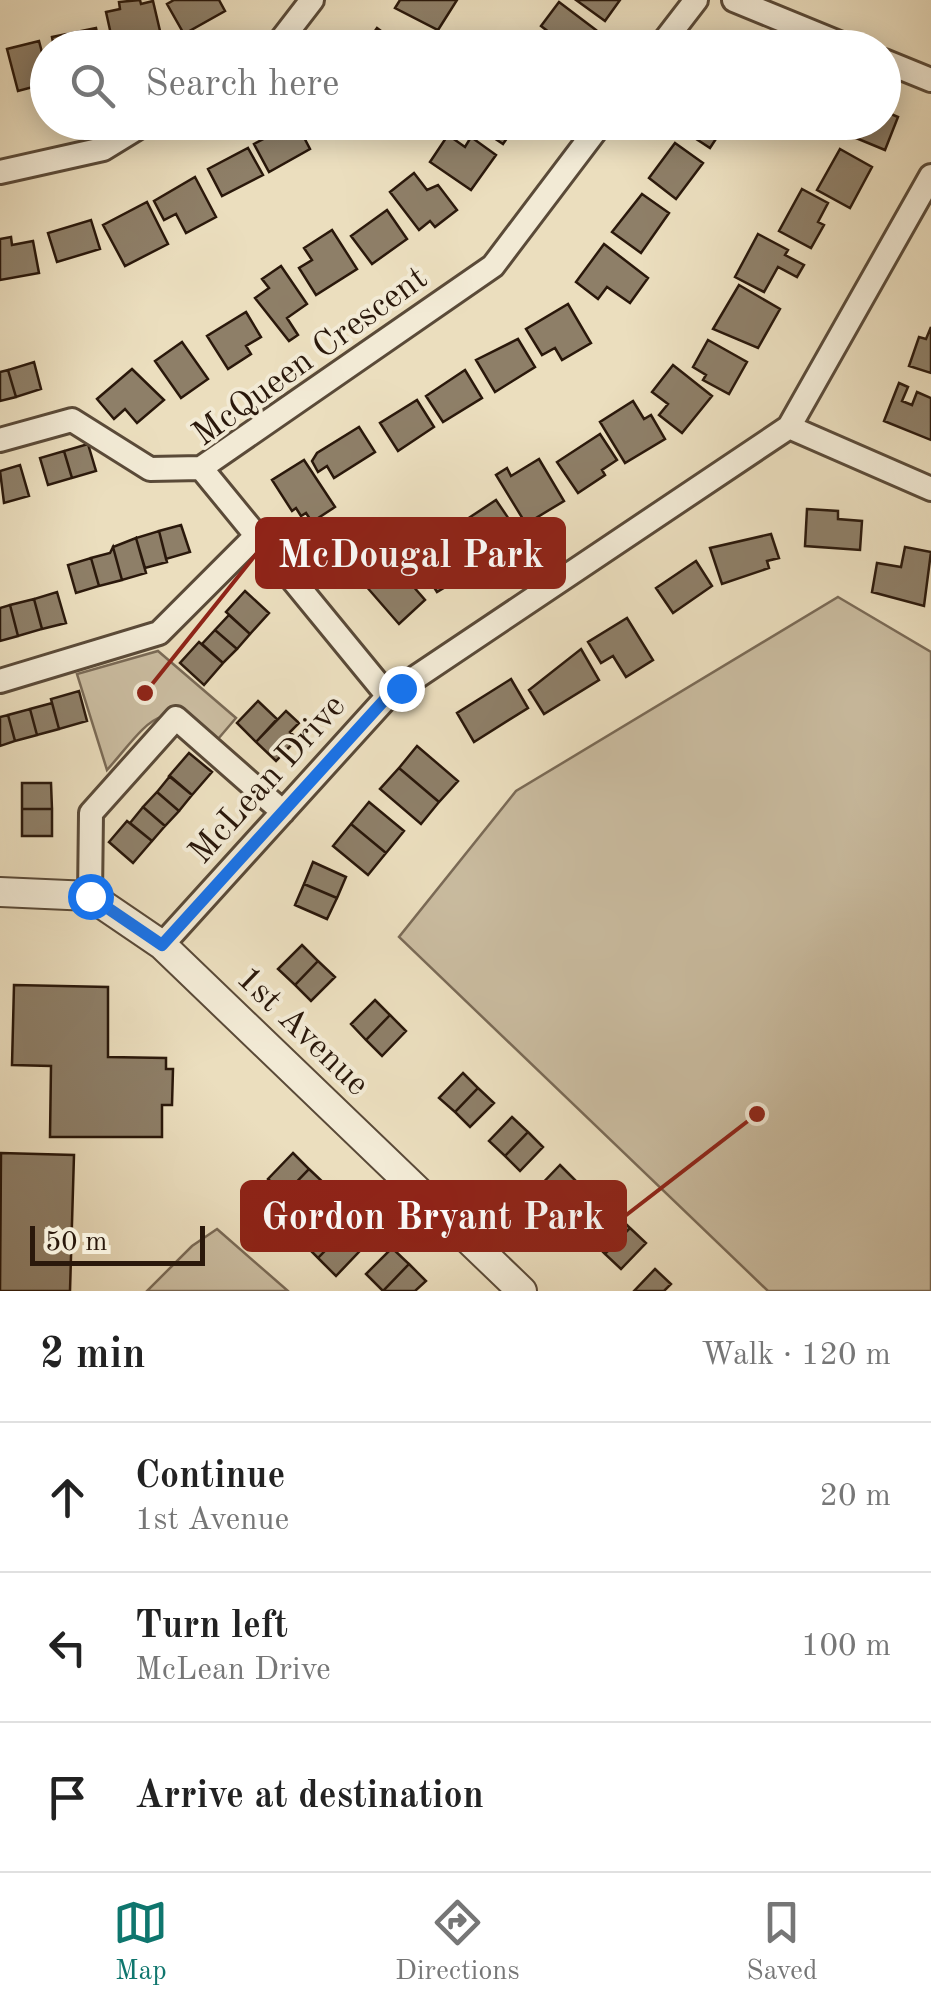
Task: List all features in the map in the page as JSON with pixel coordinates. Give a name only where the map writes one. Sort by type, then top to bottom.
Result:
[{"type":"street","points":[[289,30],[312,0]]},
{"type":"street","points":[[674,30],[696,0]]},
{"type":"street","points":[[734,0],[807,30]]},
{"type":"street","points":[[901,68],[931,80]]},
{"type":"street","points":[[0,172],[103,149],[118,140]]},
{"type":"street","name":"McQueen Crescent","points":[[388,696],[201,468],[493,266],[588,140]]},
{"type":"street","name":"McLean Drive","points":[[162,945],[388,696],[789,427],[931,176]]},
{"type":"street","points":[[0,440],[72,420],[150,469],[201,468]]},
{"type":"street","points":[[789,427],[931,489]]},
{"type":"street","points":[[0,681],[159,633],[255,537]]},
{"type":"street","points":[[0,892],[90,896],[91,812],[176,718],[282,812]]},
{"type":"street","name":"1st Avenue","points":[[90,896],[162,945],[522,1291]]},
{"type":"shaded area","points":[[838,597],[931,652],[931,1291],[768,1291],[399,937],[516,791]]},
{"type":"shaded area","points":[[158,651],[236,718],[218,739],[183,716],[156,719],[107,770],[77,674]]},
{"type":"shaded area","points":[[217,1229],[288,1291],[147,1291],[192,1246]]},
{"type":"building","points":[[174,0],[219,0],[225,11],[191,30],[182,30],[167,4]]},
{"type":"building","points":[[400,0],[457,0],[438,30],[395,8]]},
{"type":"building","points":[[576,0],[620,0],[605,21]]},
{"type":"building","points":[[153,1],[160,30],[110,30],[106,12],[120,9],[119,2]]},
{"type":"building","points":[[559,2],[596,30],[546,30],[541,26]]},
{"type":"building","points":[[30,43],[30,88],[18,91],[7,49]]},
{"type":"building","points":[[262,140],[305,140],[310,149],[269,172],[254,144]]},
{"type":"building","points":[[445,140],[455,140],[465,147],[469,140],[475,140],[496,155],[471,190],[430,162]]},
{"type":"building","points":[[698,140],[715,140],[710,148]]},
{"type":"building","points":[[861,140],[889,140],[885,150]]},
{"type":"building","points":[[675,143],[703,163],[676,199],[649,178]]},
{"type":"building","points":[[248,148],[263,175],[222,196],[208,169]]},
{"type":"building","points":[[840,149],[872,167],[850,208],[817,190]]},
{"type":"building","points":[[414,173],[427,190],[438,185],[457,210],[435,227],[430,221],[419,230],[390,192]]},
{"type":"building","points":[[195,177],[216,217],[186,233],[176,214],[164,220],[154,201]]},
{"type":"building","points":[[802,189],[828,203],[818,222],[824,225],[811,248],[779,231]]},
{"type":"building","points":[[642,194],[669,213],[641,253],[612,232]]},
{"type":"building","points":[[147,202],[168,244],[125,266],[103,225]]},
{"type":"building","points":[[387,210],[407,239],[372,264],[351,236]]},
{"type":"building","points":[[91,220],[100,249],[57,262],[48,233]]},
{"type":"building","points":[[332,230],[357,269],[316,295],[299,268],[312,260],[304,248]]},
{"type":"building","points":[[758,234],[788,250],[785,255],[804,265],[797,277],[778,267],[764,292],[735,277]]},
{"type":"building","points":[[11,237],[12,245],[33,241],[39,273],[0,280],[0,239]]},
{"type":"building","points":[[604,244],[648,278],[630,303],[607,287],[598,299],[576,282]]},
{"type":"building","points":[[281,266],[307,304],[287,318],[298,335],[289,341],[255,298],[269,288],[262,279]]},
{"type":"building","points":[[739,285],[780,309],[758,348],[713,329]]},
{"type":"building","points":[[568,304],[591,343],[562,360],[555,348],[542,355],[526,329]]},
{"type":"building","points":[[246,312],[261,337],[246,346],[251,354],[228,369],[207,336]]},
{"type":"building","points":[[931,327],[931,373],[909,366],[919,337],[926,339]]},
{"type":"building","points":[[518,339],[535,367],[495,392],[476,360]]},
{"type":"building","points":[[708,340],[747,362],[729,394],[703,380],[706,375],[693,367]]},
{"type":"building","points":[[182,342],[208,379],[181,398],[155,361]]},
{"type":"building","points":[[34,362],[41,389],[16,397],[8,370]]},
{"type":"building","points":[[673,365],[712,396],[682,433],[659,415],[668,404],[652,392]]},
{"type":"building","points":[[132,369],[164,400],[137,423],[125,409],[114,419],[97,399]]},
{"type":"building","points":[[8,370],[16,397],[0,401],[0,372]]},
{"type":"building","points":[[465,370],[482,398],[443,422],[426,396]]},
{"type":"building","points":[[899,383],[908,387],[902,401],[912,405],[917,392],[931,398],[931,440],[884,421]]},
{"type":"building","points":[[417,400],[434,427],[398,451],[380,423]]},
{"type":"building","points":[[633,401],[644,419],[651,415],[665,439],[625,463],[600,422]]},
{"type":"building","points":[[359,427],[375,452],[334,478],[327,466],[318,472],[312,461],[317,453]]},
{"type":"building","points":[[600,434],[617,460],[602,470],[605,475],[578,493],[557,462]]},
{"type":"building","points":[[88,444],[96,471],[72,478],[64,451]]},
{"type":"building","points":[[64,451],[72,478],[48,485],[40,458]]},
{"type":"building","points":[[539,459],[564,501],[526,524],[496,475],[507,468],[511,476]]},
{"type":"building","points":[[304,460],[335,507],[312,522],[306,513],[301,516],[296,508],[292,511],[272,480]]},
{"type":"building","points":[[20,465],[29,496],[4,503],[0,471]]},
{"type":"building","points":[[496,500],[515,528],[478,555],[458,525]]},
{"type":"building","points":[[807,509],[838,511],[838,519],[862,521],[860,550],[805,546]]},
{"type":"building","points":[[181,525],[190,552],[166,559],[159,531]]},
{"type":"building","points":[[159,531],[167,562],[145,568],[136,538]]},
{"type":"building","points":[[771,534],[779,558],[767,561],[769,568],[722,584],[710,548]]},
{"type":"building","points":[[458,537],[477,568],[437,592],[418,562]]},
{"type":"building","points":[[136,538],[146,573],[122,580],[113,547]]},
{"type":"building","points":[[113,547],[122,580],[99,586],[91,558],[110,553]]},
{"type":"building","points":[[905,547],[931,552],[924,606],[872,592],[877,563],[901,567]]},
{"type":"building","points":[[91,558],[99,586],[76,593],[68,565]]},
{"type":"building","points":[[696,561],[712,586],[673,613],[656,588]]},
{"type":"building","points":[[392,562],[425,600],[399,624],[365,585]]},
{"type":"building","points":[[245,591],[269,613],[250,634],[226,612]]},
{"type":"building","points":[[57,592],[66,623],[42,629],[34,599]]},
{"type":"building","points":[[34,599],[42,629],[18,636],[10,605]]},
{"type":"building","points":[[10,605],[18,636],[0,641],[0,608]]},
{"type":"building","points":[[229,615],[250,634],[237,649],[215,630]]},
{"type":"building","points":[[627,618],[653,660],[626,677],[613,656],[601,663],[588,642]]},
{"type":"building","points":[[215,630],[237,649],[223,663],[202,644]]},
{"type":"building","points":[[199,642],[223,663],[204,685],[180,663]]},
{"type":"building","points":[[581,649],[599,680],[544,714],[529,690]]},
{"type":"building","points":[[511,679],[528,708],[474,742],[457,713]]},
{"type":"building","points":[[79,691],[87,721],[59,729],[51,699]]},
{"type":"building","points":[[258,701],[277,719],[256,742],[237,723]]},
{"type":"building","points":[[52,703],[59,729],[37,735],[30,709]]},
{"type":"building","points":[[30,709],[37,735],[15,741],[8,715]]},
{"type":"building","points":[[286,711],[299,723],[290,732],[297,739],[276,761],[256,742]]},
{"type":"building","points":[[8,715],[15,741],[0,746],[0,717]]},
{"type":"building","points":[[417,746],[458,781],[439,802],[399,768]]},
{"type":"building","points":[[189,753],[212,772],[192,795],[169,776]]},
{"type":"building","points":[[399,768],[439,802],[421,824],[380,789]]},
{"type":"building","points":[[170,776],[192,795],[179,811],[157,792]]},
{"type":"building","points":[[22,783],[51,783],[52,809],[22,809]]},
{"type":"building","points":[[157,792],[179,811],[165,826],[143,807]]},
{"type":"building","points":[[369,802],[404,831],[386,853],[351,824]]},
{"type":"building","points":[[143,807],[165,826],[152,841],[130,823]]},
{"type":"building","points":[[22,809],[52,809],[52,836],[22,836]]},
{"type":"building","points":[[127,821],[152,841],[133,863],[109,842]]},
{"type":"building","points":[[351,824],[386,853],[368,875],[333,846]]},
{"type":"building","points":[[313,862],[346,877],[337,898],[304,884]]},
{"type":"building","points":[[304,884],[337,898],[327,919],[295,905]]},
{"type":"building","points":[[302,945],[318,961],[295,985],[278,969]]},
{"type":"building","points":[[318,961],[335,977],[311,1001],[295,985]]},
{"type":"building","points":[[14,985],[108,987],[108,1057],[166,1058],[166,1069],[173,1069],[172,1105],[162,1105],[162,1137],[50,1137],[51,1066],[12,1065]]},
{"type":"building","points":[[375,1000],[390,1015],[366,1040],[351,1024]]},
{"type":"building","points":[[390,1015],[406,1031],[382,1056],[366,1040]]},
{"type":"building","points":[[463,1073],[478,1088],[455,1112],[439,1098]]},
{"type":"building","points":[[478,1088],[494,1103],[470,1127],[455,1112]]},
{"type":"building","points":[[512,1117],[528,1132],[505,1156],[489,1141]]},
{"type":"building","points":[[528,1132],[543,1147],[520,1171],[505,1156]]},
{"type":"building","points":[[1,1153],[74,1155],[70,1291],[0,1291]]},
{"type":"building","points":[[293,1153],[309,1169],[284,1195],[268,1179]]},
{"type":"building","points":[[560,1165],[577,1182],[553,1207],[536,1190]]},
{"type":"building","points":[[309,1169],[326,1185],[301,1211],[284,1195]]},
{"type":"building","points":[[577,1182],[595,1200],[571,1225],[553,1207]]},
{"type":"building","points":[[341,1200],[358,1217],[318,1258],[301,1241]]},
{"type":"building","points":[[614,1212],[630,1228],[605,1254],[589,1238]]},
{"type":"building","points":[[358,1217],[376,1234],[336,1276],[318,1258]]},
{"type":"building","points":[[630,1228],[646,1243],[621,1269],[605,1254]]},
{"type":"building","points":[[392,1248],[409,1264],[383,1291],[366,1274]]},
{"type":"building","points":[[409,1264],[426,1281],[415,1291],[383,1291]]},
{"type":"building","points":[[655,1269],[671,1284],[664,1291],[634,1291]]},
{"type":"place","name":"McDougal Park","points":[[145,693]]},
{"type":"place","name":"Gordon Bryant Park","points":[[757,1114]]},
{"type":"route","points":[[90,896],[162,945],[388,696],[401,688]]}]
